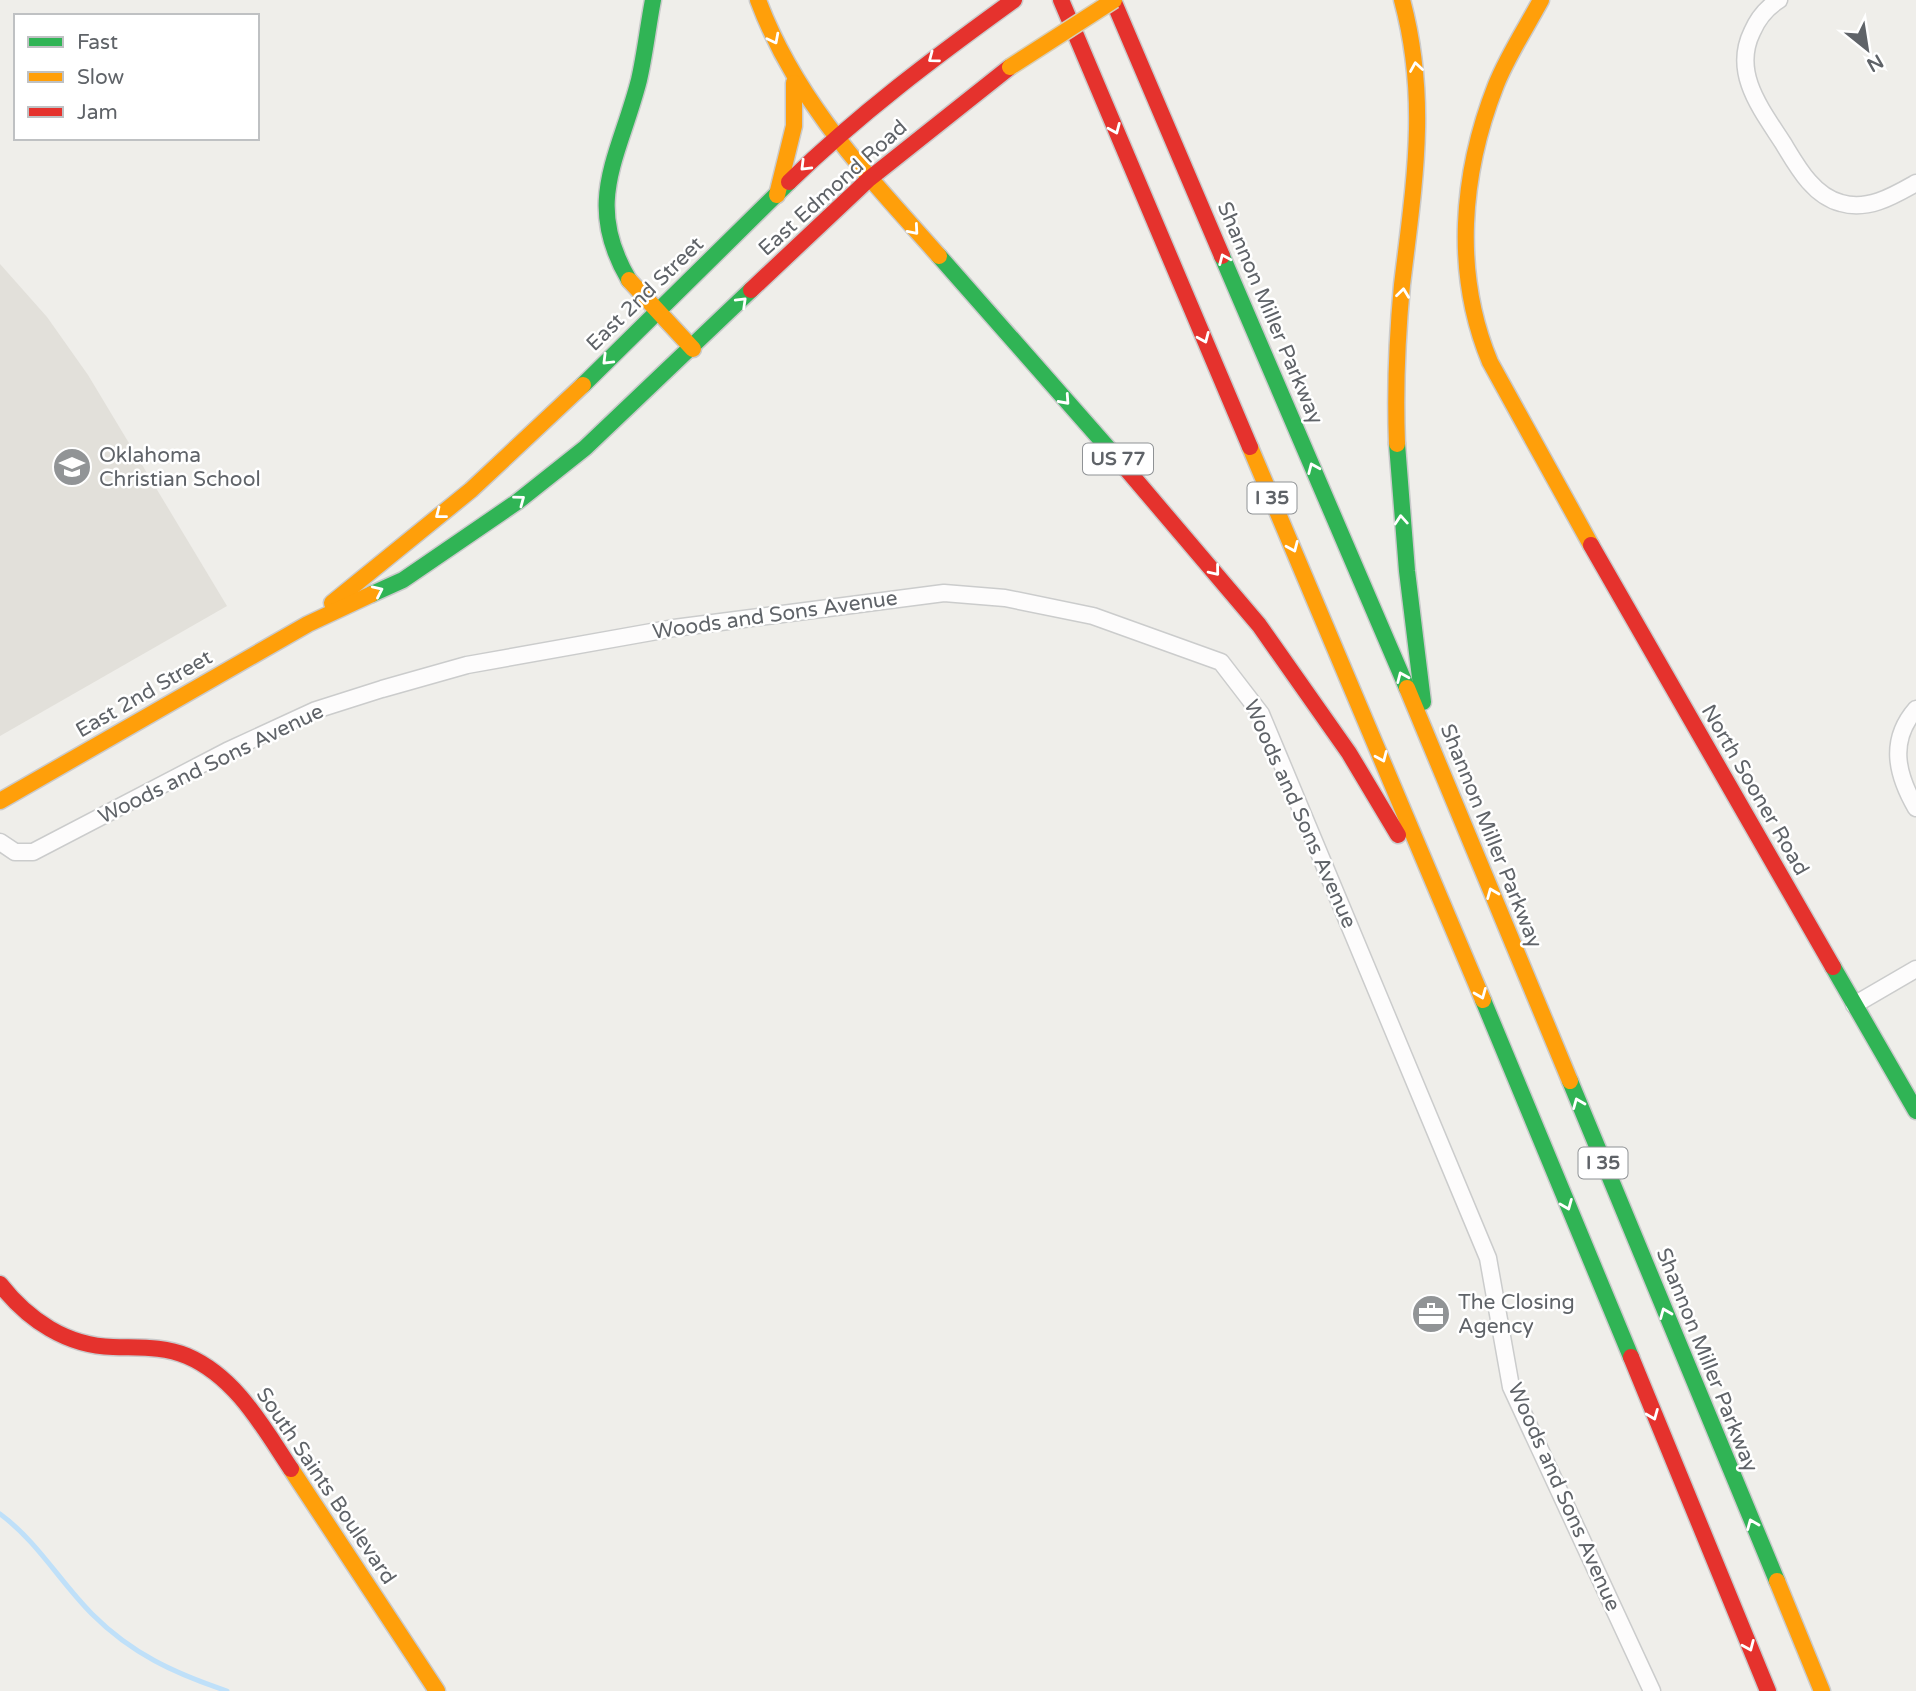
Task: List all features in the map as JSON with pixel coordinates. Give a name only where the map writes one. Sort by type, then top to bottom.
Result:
[{"type":"main road","points":[[653,0],[639,79],[604,199],[608,235],[629,280],[693,349]]},
{"type":"main road","points":[[758,0],[767,26],[793,76],[834,138]]},
{"type":"main road","name":"East 2nd Street","points":[[308,624],[388,555],[471,490],[834,138],[987,17],[1014,0]]},
{"type":"main road","name":"I 35","points":[[1061,0],[1455,931],[1768,1691]]},
{"type":"main road","name":"East Edmond Road","points":[[693,349],[869,179],[1010,67],[1114,0]]},
{"type":"main road","name":"Shannon Miller Parkway","points":[[1114,0],[1429,740],[1822,1691]]},
{"type":"main road","points":[[1402,0],[1418,77],[1419,131],[1397,351],[1397,460],[1408,588],[1429,740]]},
{"type":"main road","name":"North Sooner Road","points":[[1541,0],[1497,82],[1478,136],[1469,177],[1465,222],[1467,276],[1478,330],[1496,374],[1559,489],[1916,1111]]},
{"type":"main road","points":[[777,195],[796,130],[797,104],[793,76]]},
{"type":"main road","name":"US 77","points":[[834,138],[1188,539],[1259,625],[1349,753],[1455,931]]},
{"type":"main road","name":"East 2nd Street","points":[[0,801],[308,624],[403,580],[467,538],[585,448],[693,349]]},
{"type":"main road","name":"South Saints Boulevard","points":[[0,1284],[21,1309],[65,1337],[93,1346],[173,1351],[216,1372],[235,1389],[263,1426],[437,1691]]},
{"type":"main road","points":[[1778,1587],[1834,1691]]},
{"type":"street","points":[[1779,0],[1760,17],[1753,30],[1747,43],[1745,68],[1758,103],[1795,163],[1817,190],[1839,203],[1851,205],[1880,202],[1916,183]]},
{"type":"street","name":"Woods and Sons Avenue","points":[[0,842],[15,852],[33,852],[227,751],[316,710],[382,689],[467,665],[674,628],[944,593],[1005,598],[1093,616],[1222,662],[1261,715],[1488,1258],[1511,1387],[1652,1691]]},
{"type":"street","points":[[1916,709],[1902,730],[1898,756],[1901,780],[1916,808]]},
{"type":"street","points":[[1854,1005],[1916,969]]},
{"type":"shaded area","name":"Oklahoma Christian School","points":[[0,264],[47,317],[88,375],[227,606],[0,736]]},
{"type":"waterway","points":[[0,1514],[37,1549],[80,1602],[107,1628],[155,1661],[227,1691]]},
{"type":"traffic: fast","points":[[629,280],[615,252],[608,227],[607,203],[609,180],[639,80],[653,0]]},
{"type":"traffic: fast","points":[[583,385],[789,182]]},
{"type":"traffic: fast","points":[[939,256],[1123,465]]},
{"type":"traffic: fast","points":[[1222,256],[1407,688]]},
{"type":"traffic: fast","points":[[372,594],[403,580],[517,502],[585,448],[751,290]]},
{"type":"traffic: fast","points":[[1397,444],[1407,571],[1423,702]]},
{"type":"traffic: fast","points":[[1833,967],[1916,1111]]},
{"type":"traffic: fast","points":[[1483,1000],[1631,1357]]},
{"type":"traffic: fast","points":[[1570,1081],[1777,1581]]},
{"type":"traffic: slow","points":[[758,0],[792,72],[813,105],[861,167],[939,256]]},
{"type":"traffic: slow","points":[[1010,67],[1114,0]]},
{"type":"traffic: slow","points":[[1397,444],[1399,325],[1417,142],[1415,72],[1402,0]]},
{"type":"traffic: slow","points":[[1541,0],[1501,74],[1484,119],[1469,188],[1466,259],[1470,294],[1490,362],[1591,545]]},
{"type":"traffic: slow","points":[[777,195],[794,126],[794,83]]},
{"type":"traffic: slow","points":[[629,280],[693,349]]},
{"type":"traffic: slow","points":[[332,603],[471,490],[583,385]]},
{"type":"traffic: slow","points":[[1250,447],[1483,1000]]},
{"type":"traffic: slow","points":[[0,801],[308,624],[372,594]]},
{"type":"traffic: slow","points":[[1407,688],[1570,1081]]},
{"type":"traffic: slow","points":[[291,1469],[437,1691]]},
{"type":"traffic: slow","points":[[1777,1581],[1822,1691]]},
{"type":"traffic: jam","points":[[789,182],[898,87],[1014,0]]},
{"type":"traffic: jam","points":[[1061,0],[1250,447]]},
{"type":"traffic: jam","points":[[1113,0],[1222,256]]},
{"type":"traffic: jam","points":[[751,290],[869,179],[1010,67]]},
{"type":"traffic: jam","points":[[1123,465],[1259,625],[1349,753],[1398,835]]},
{"type":"traffic: jam","points":[[1591,545],[1833,967]]},
{"type":"traffic: jam","points":[[0,1284],[23,1309],[64,1336],[96,1345],[169,1351],[204,1365],[234,1390],[247,1405],[291,1469]]},
{"type":"traffic: jam","points":[[1631,1357],[1768,1691]]},
{"type":"place","name":"Oklahoma Christian School","points":[[72,467]]},
{"type":"place","name":"The Closing Agency","points":[[1431,1314]]}]
